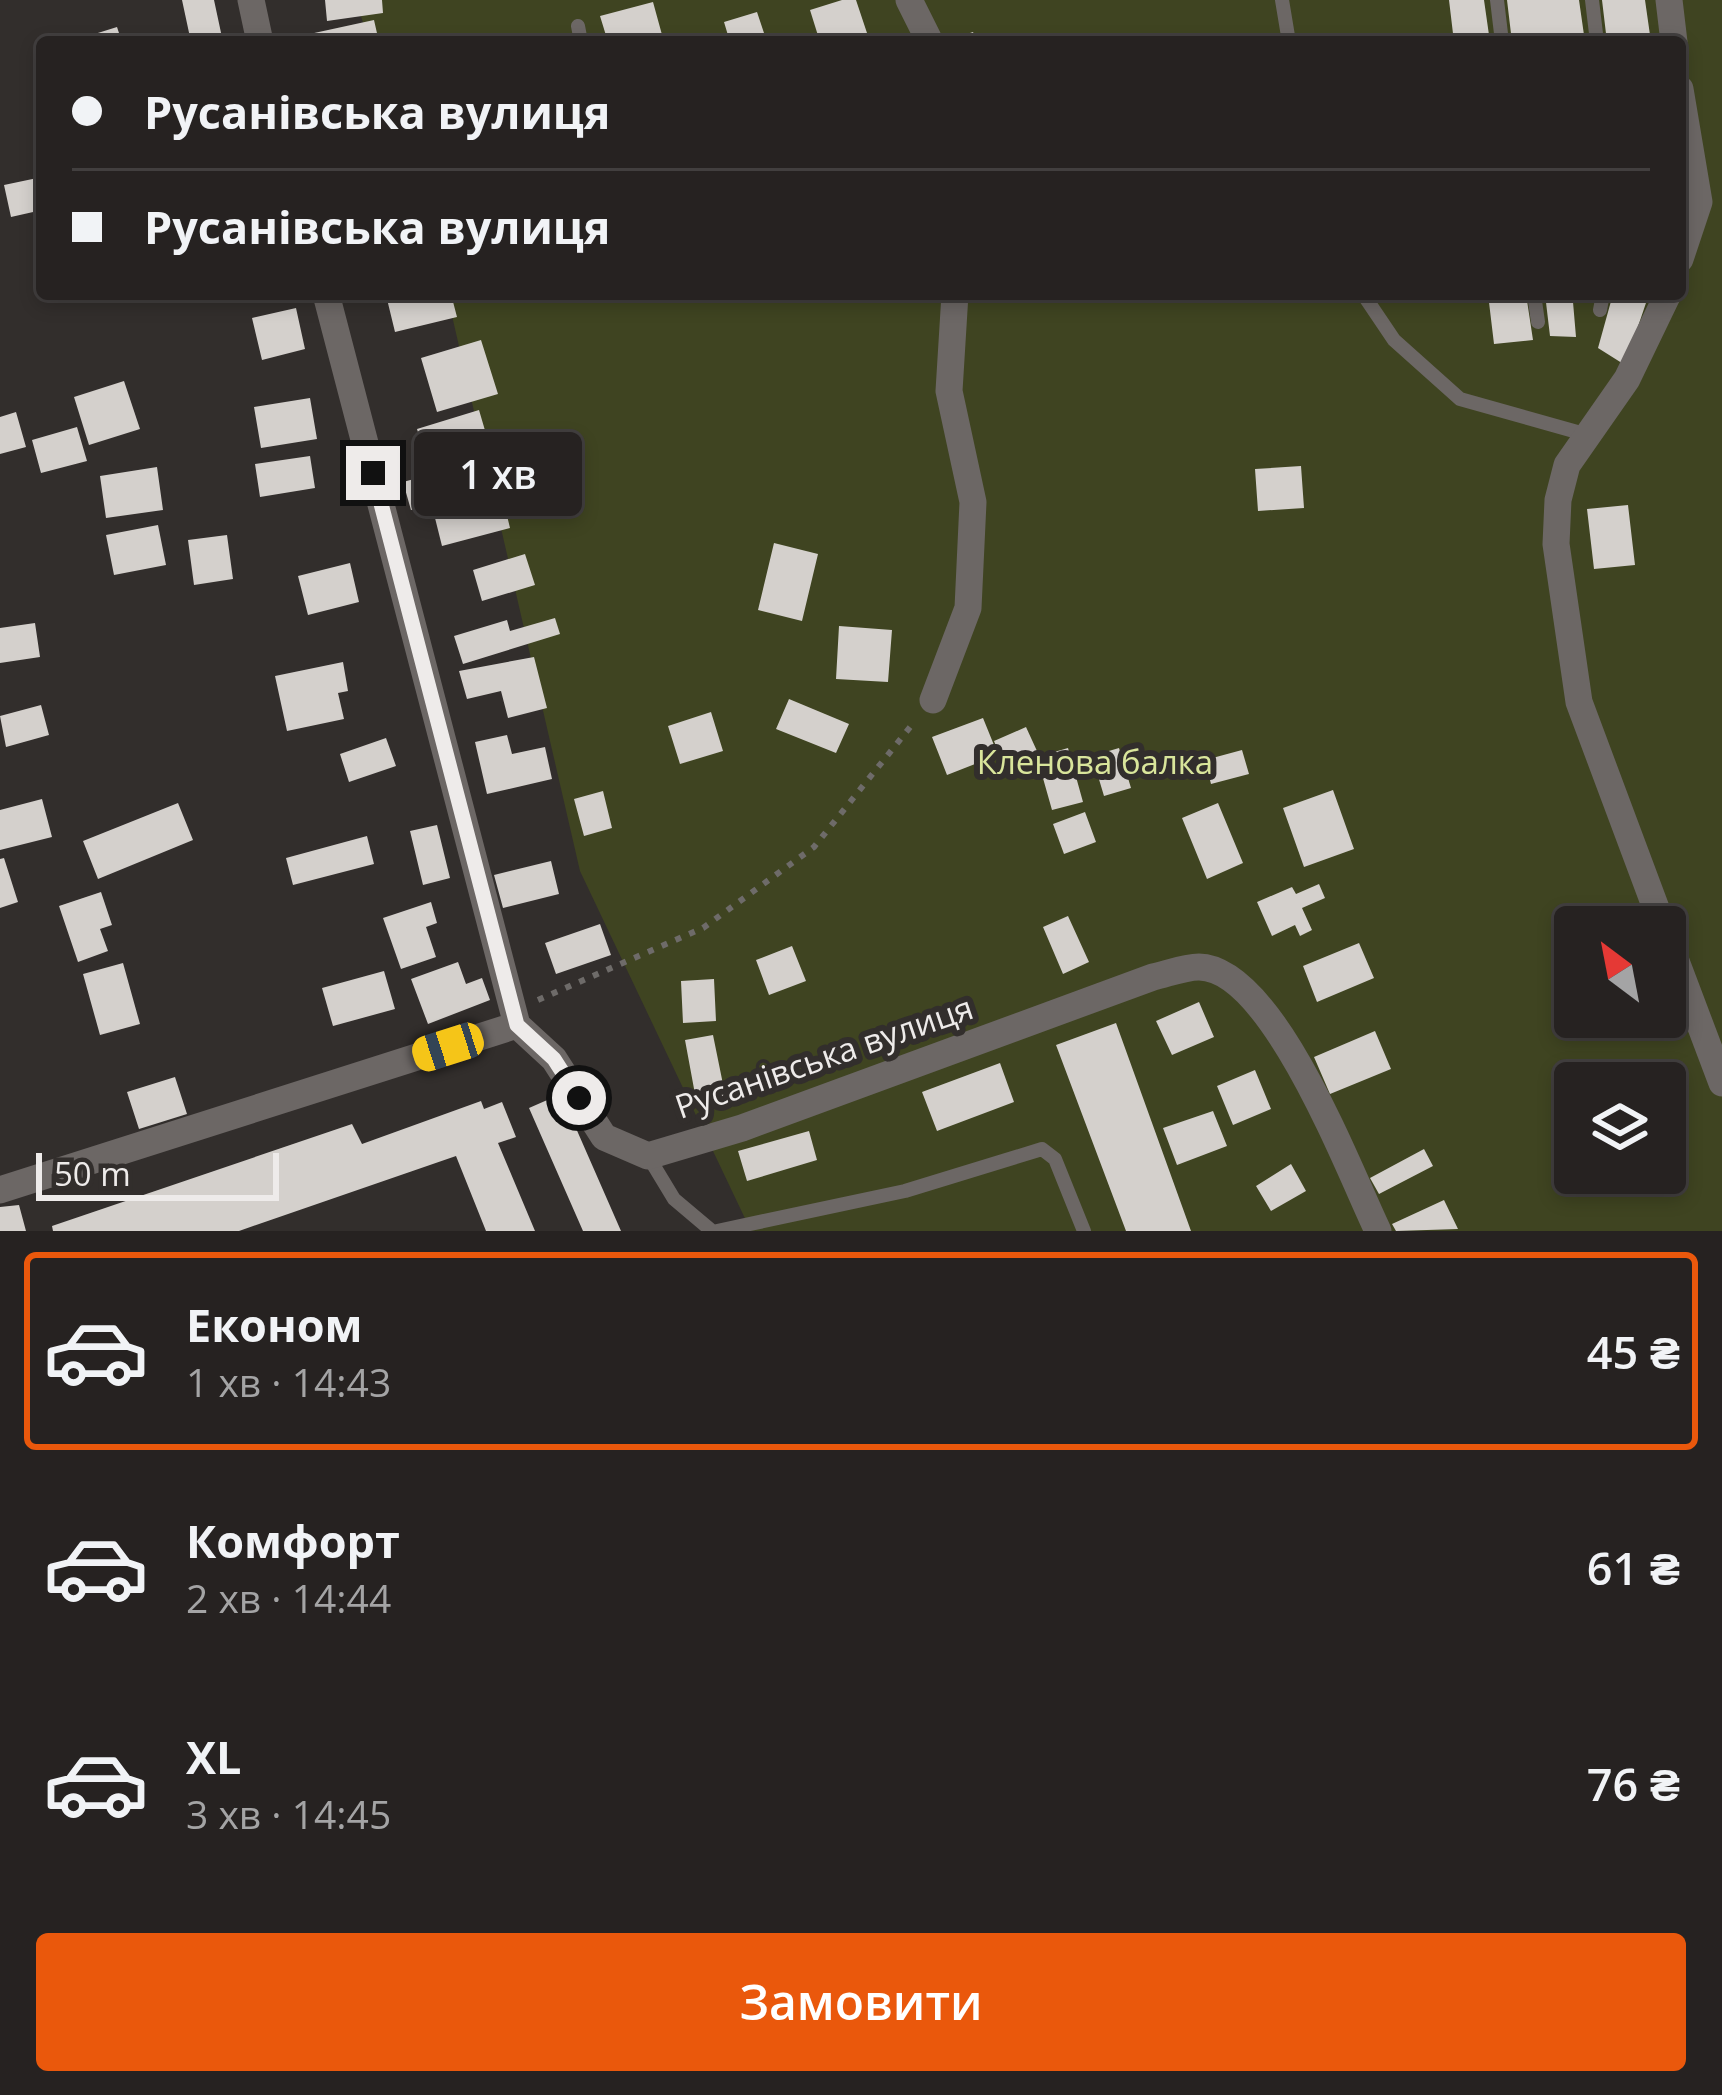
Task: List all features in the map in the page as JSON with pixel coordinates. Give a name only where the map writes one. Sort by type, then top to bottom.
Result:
[{"type":"street","points":[[251,0],[259,36]]},
{"type":"street","points":[[909,0],[922,36]]},
{"type":"street","points":[[1669,0],[1673,36]]},
{"type":"street","points":[[1686,124],[1699,202],[1686,241]]},
{"type":"street","points":[[0,1190],[515,1018],[328,300]]},
{"type":"street","points":[[933,700],[968,608],[973,502],[949,391],[956,300]]},
{"type":"street","points":[[1655,906],[1579,702],[1556,544],[1558,500],[1567,465],[1627,379],[1665,300]]},
{"type":"street","name":"Русанівська вулиця","points":[[515,1018],[554,1059],[604,1136],[649,1156],[742,1128],[1153,977],[1200,966],[1239,982],[1286,1041],[1378,1231]]},
{"type":"street","points":[[1686,977],[1712,1032],[1722,1083]]},
{"type":"lane","points":[[1282,0],[1288,36]]},
{"type":"lane","points":[[1497,0],[1501,36]]},
{"type":"lane","points":[[1592,0],[1596,36]]},
{"type":"lane","points":[[1367,300],[1394,340],[1460,399],[1588,435]]},
{"type":"lane","points":[[1535,300],[1538,322]]},
{"type":"lane","points":[[1600,310],[1602,300]]},
{"type":"lane","points":[[649,1156],[674,1199],[715,1231],[905,1192],[1042,1150],[1055,1159],[1084,1231]]},
{"type":"path","points":[[515,1018],[704,928],[814,847],[933,700]]},
{"type":"green space","name":"Кленова балка","points":[[356,0],[1722,0],[1722,1231],[751,1231],[580,871],[448,300],[1686,300],[1686,36],[367,36]]},
{"type":"building","points":[[182,0],[214,0],[222,36],[190,36]]},
{"type":"building","points":[[325,0],[382,0],[383,13],[327,21]]},
{"type":"building","points":[[856,0],[867,33],[818,36],[810,10]]},
{"type":"building","points":[[1449,0],[1484,0],[1489,36],[1453,36]]},
{"type":"building","points":[[1507,0],[1579,0],[1584,36],[1511,36]]},
{"type":"building","points":[[1602,0],[1645,0],[1650,36],[1606,36]]},
{"type":"building","points":[[653,2],[662,36],[606,36],[600,16]]},
{"type":"building","points":[[757,12],[765,36],[728,36],[724,22]]},
{"type":"building","points":[[374,20],[378,36],[305,36]]},
{"type":"building","points":[[117,27],[120,36],[88,36]]},
{"type":"building","points":[[36,178],[36,211],[11,217],[4,185]]},
{"type":"building","points":[[387,300],[453,300],[457,317],[395,332]]},
{"type":"building","points":[[1489,300],[1527,300],[1533,340],[1494,344]]},
{"type":"building","points":[[1546,300],[1586,300],[1573,302],[1576,337],[1550,336]]},
{"type":"building","points":[[1611,300],[1647,300],[1625,365],[1598,348]]},
{"type":"building","points":[[296,308],[305,349],[262,360],[252,318]]},
{"type":"building","points":[[481,340],[498,394],[437,412],[421,358]]},
{"type":"building","points":[[124,381],[140,429],[89,445],[74,397]]},
{"type":"building","points":[[310,398],[317,439],[261,448],[254,407]]},
{"type":"building","points":[[479,410],[489,444],[427,462],[417,429]]},
{"type":"building","points":[[16,412],[26,447],[0,454],[0,417]]},
{"type":"building","points":[[77,427],[87,461],[41,473],[32,440]]},
{"type":"building","points":[[310,456],[315,488],[260,497],[255,464]]},
{"type":"building","points":[[462,466],[469,493],[411,510],[403,482]]},
{"type":"building","points":[[1301,466],[1304,508],[1258,511],[1255,469]]},
{"type":"building","points":[[157,467],[163,510],[106,518],[100,476]]},
{"type":"building","points":[[503,499],[510,528],[442,546],[435,518]]},
{"type":"building","points":[[1628,505],[1635,565],[1594,569],[1587,509]]},
{"type":"building","points":[[158,525],[166,565],[114,575],[106,535]]},
{"type":"building","points":[[227,535],[233,579],[194,585],[188,540]]},
{"type":"building","points":[[774,543],[818,554],[802,621],[758,610]]},
{"type":"building","points":[[525,554],[535,585],[482,601],[473,570]]},
{"type":"building","points":[[350,563],[359,602],[308,615],[298,576]]},
{"type":"building","points":[[555,618],[560,634],[463,664],[454,636],[507,620],[510,631]]},
{"type":"building","points":[[35,623],[40,657],[0,663],[0,628]]},
{"type":"building","points":[[839,626],[892,630],[888,682],[836,679]]},
{"type":"building","points":[[534,657],[547,708],[508,718],[501,691],[467,699],[459,671]]},
{"type":"building","points":[[343,662],[348,691],[338,693],[344,719],[287,731],[275,676]]},
{"type":"building","points":[[789,699],[849,724],[836,753],[776,729]]},
{"type":"building","points":[[41,705],[49,735],[6,747],[0,716]]},
{"type":"building","points":[[711,712],[723,751],[680,764],[668,726]]},
{"type":"building","points":[[983,718],[998,755],[947,775],[932,737]]},
{"type":"building","points":[[1026,727],[1037,751],[1004,765],[994,741]]},
{"type":"building","points":[[507,735],[512,754],[545,747],[552,779],[487,794],[475,742]]},
{"type":"building","points":[[386,738],[396,766],[349,782],[340,754]]},
{"type":"building","points":[[1068,748],[1083,802],[1052,810],[1037,757]]},
{"type":"building","points":[[1119,748],[1131,788],[1104,796],[1092,756]]},
{"type":"building","points":[[1242,750],[1249,774],[1211,784],[1205,760]]},
{"type":"building","points":[[1333,790],[1354,849],[1304,867],[1283,808]]},
{"type":"building","points":[[603,791],[612,828],[584,836],[574,799]]},
{"type":"building","points":[[42,799],[52,837],[0,850],[0,810]]},
{"type":"building","points":[[178,803],[193,840],[98,879],[83,841]]},
{"type":"building","points":[[1218,803],[1243,863],[1207,879],[1182,818]]},
{"type":"building","points":[[1085,812],[1096,842],[1064,854],[1053,824]]},
{"type":"building","points":[[437,825],[450,878],[423,885],[410,831]]},
{"type":"building","points":[[367,836],[374,864],[293,885],[286,858]]},
{"type":"building","points":[[4,858],[18,902],[0,908],[0,859]]},
{"type":"building","points":[[551,861],[559,894],[503,908],[494,875]]},
{"type":"building","points":[[1319,884],[1325,898],[1302,908],[1312,930],[1300,936],[1295,925],[1272,936],[1257,902],[1292,887],[1296,894]]},
{"type":"building","points":[[101,892],[112,925],[100,929],[108,951],[78,962],[59,906]]},
{"type":"building","points":[[431,902],[437,923],[426,927],[436,957],[401,969],[383,918]]},
{"type":"building","points":[[1068,916],[1089,962],[1063,974],[1043,927]]},
{"type":"building","points":[[600,924],[611,955],[556,974],[545,943]]},
{"type":"building","points":[[1359,943],[1374,978],[1317,1002],[1303,966]]},
{"type":"building","points":[[792,946],[806,981],[769,995],[756,960]]},
{"type":"building","points":[[458,962],[466,984],[482,978],[490,1000],[428,1024],[411,979]]},
{"type":"building","points":[[123,963],[140,1024],[100,1035],[83,974]]},
{"type":"building","points":[[384,971],[395,1009],[333,1026],[322,988]]},
{"type":"building","points":[[714,979],[716,1021],[683,1023],[681,981]]},
{"type":"building","points":[[1199,1002],[1214,1037],[1172,1055],[1156,1021]]},
{"type":"building","points":[[1116,1023],[1191,1231],[1126,1231],[1056,1045]]},
{"type":"building","points":[[1375,1031],[1391,1069],[1330,1094],[1314,1057]]},
{"type":"building","points":[[713,1035],[726,1099],[697,1105],[685,1040]]},
{"type":"building","points":[[1000,1063],[1014,1102],[937,1131],[922,1092]]},
{"type":"building","points":[[1255,1070],[1271,1109],[1233,1125],[1217,1086]]},
{"type":"building","points":[[175,1077],[187,1114],[139,1129],[127,1092]]},
{"type":"building","points":[[561,1094],[621,1231],[583,1231],[529,1108]]},
{"type":"building","points":[[481,1101],[484,1109],[502,1102],[516,1137],[498,1143],[535,1231],[486,1231],[456,1156],[239,1231],[53,1231],[52,1226],[352,1124],[362,1144]]},
{"type":"building","points":[[1213,1111],[1227,1146],[1177,1165],[1163,1128]]},
{"type":"building","points":[[809,1131],[817,1160],[747,1181],[738,1151]]},
{"type":"building","points":[[1424,1149],[1433,1166],[1379,1194],[1370,1178]]},
{"type":"building","points":[[1291,1164],[1306,1191],[1271,1211],[1256,1186]]},
{"type":"building","points":[[1444,1200],[1458,1229],[1396,1231],[1392,1224]]},
{"type":"building","points":[[19,1205],[26,1231],[0,1231],[0,1207]]},
{"type":"route","points":[[373,473],[517,1025],[554,1059],[579,1098]]}]
